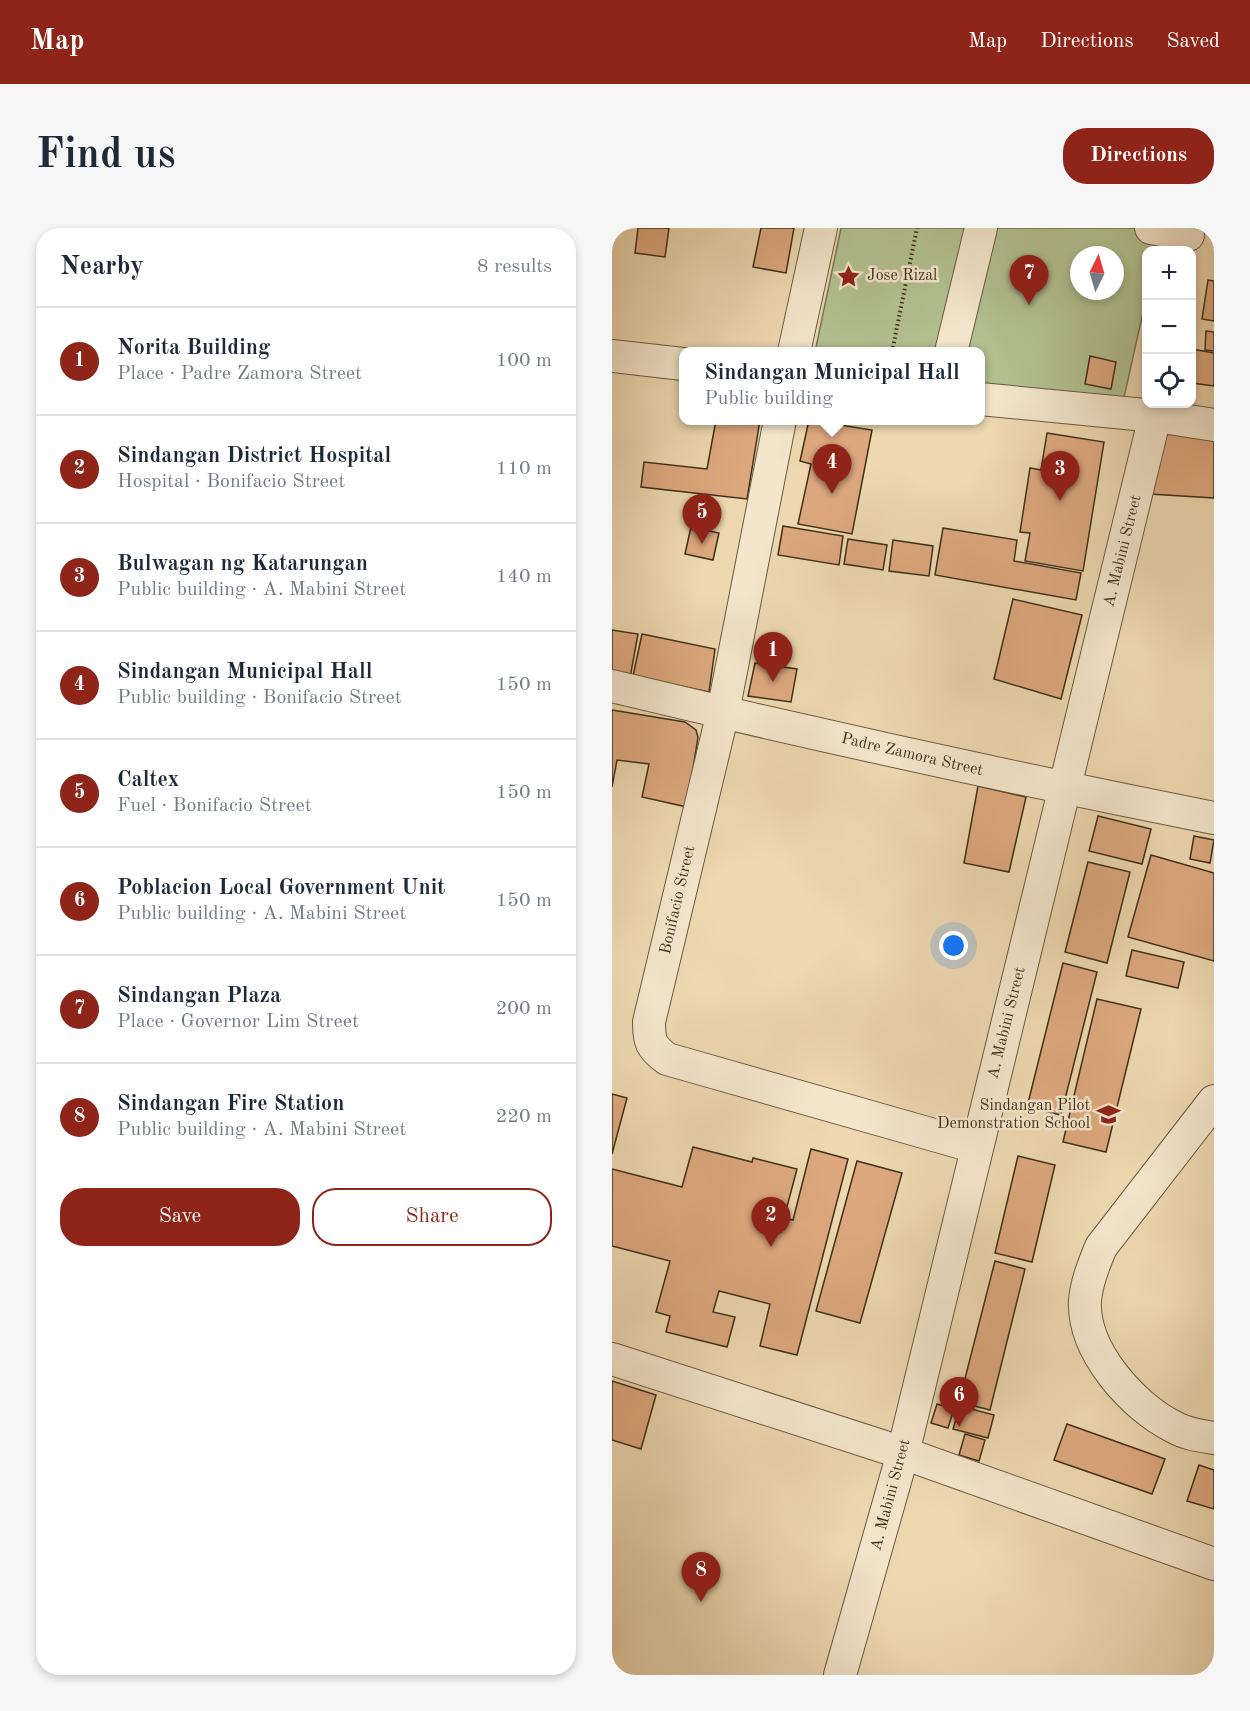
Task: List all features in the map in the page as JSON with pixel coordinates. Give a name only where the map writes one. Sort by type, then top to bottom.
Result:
[{"type":"street","points":[[795,347],[821,228]]},
{"type":"street","points":[[952,347],[981,228]]},
{"type":"street","points":[[1151,228],[1187,238]]},
{"type":"street","points":[[612,356],[679,363]]},
{"type":"street","points":[[985,399],[1157,410],[1214,424]]},
{"type":"street","name":"A. Mabini Street","points":[[840,1675],[903,1453],[1157,410]]},
{"type":"street","name":"Bonifacio Street","points":[[779,425],[723,712],[649,1022],[649,1037],[654,1049],[667,1059],[976,1146]]},
{"type":"street","name":"Padre Zamora Street","points":[[612,686],[1065,789],[1214,818]]},
{"type":"street","points":[[1214,1101],[1101,1247],[1091,1269],[1085,1301],[1088,1328],[1101,1359],[1119,1384],[1148,1410],[1174,1428],[1198,1436],[1214,1438]]},
{"type":"street","points":[[612,1359],[903,1453],[1214,1564]]},
{"type":"path","points":[[893,347],[917,228]]},
{"type":"green space","points":[[841,228],[1163,228],[1159,246],[1142,246],[1142,317],[1121,411],[985,391],[985,347],[816,347]]},
{"type":"building","points":[[638,228],[669,228],[665,257],[635,253]]},
{"type":"building","points":[[761,228],[794,228],[786,273],[753,267]]},
{"type":"building","points":[[1208,280],[1214,281],[1214,321],[1202,319]]},
{"type":"building","points":[[1206,331],[1214,332],[1214,351],[1205,350]]},
{"type":"building","points":[[1196,350],[1214,353],[1214,386],[1196,384]]},
{"type":"building","points":[[1090,356],[1116,362],[1111,389],[1085,384]]},
{"type":"building","points":[[715,425],[759,425],[747,499],[641,487],[644,462],[707,469]]},
{"type":"building","points":[[808,425],[840,425],[872,430],[852,534],[798,524],[811,464],[800,461]]},
{"type":"building","points":[[1162,427],[1214,433],[1214,498],[1150,494]]},
{"type":"building","points":[[1047,433],[1104,442],[1083,571],[1025,561],[1030,533],[1020,532],[1030,468],[1041,470]]},
{"type":"building","points":[[783,526],[843,536],[839,565],[778,555]]},
{"type":"building","points":[[691,527],[719,533],[713,560],[685,554]]},
{"type":"building","points":[[943,528],[1017,540],[1014,561],[1081,573],[1076,600],[935,575]]},
{"type":"building","points":[[848,539],[887,545],[883,570],[844,564]]},
{"type":"building","points":[[893,540],[933,546],[929,576],[889,571]]},
{"type":"building","points":[[1013,599],[1082,615],[1061,699],[994,679]]},
{"type":"building","points":[[612,630],[638,634],[630,678],[612,675]]},
{"type":"building","points":[[642,634],[715,649],[709,692],[633,676]]},
{"type":"building","points":[[755,663],[797,669],[791,702],[748,696]]},
{"type":"building","points":[[612,710],[685,722],[696,730],[698,737],[687,807],[642,797],[649,764],[617,760],[612,787]]},
{"type":"building","points":[[978,786],[1026,797],[1009,872],[964,863]]},
{"type":"building","points":[[1098,816],[1151,829],[1142,864],[1089,851]]},
{"type":"building","points":[[1194,836],[1214,840],[1210,863],[1190,859]]},
{"type":"building","points":[[1151,855],[1214,873],[1214,961],[1128,937]]},
{"type":"building","points":[[1088,862],[1130,872],[1107,963],[1065,952]]},
{"type":"building","points":[[1132,950],[1184,962],[1178,988],[1126,976]]},
{"type":"building","points":[[1063,963],[1097,972],[1061,1115],[1027,1107]]},
{"type":"building","points":[[1097,999],[1141,1009],[1106,1152],[1063,1142]]},
{"type":"building","points":[[612,1094],[627,1098],[612,1154]]},
{"type":"building","points":[[693,1147],[752,1162],[753,1158],[797,1169],[784,1218],[793,1220],[811,1149],[848,1159],[797,1355],[760,1346],[770,1304],[719,1291],[713,1312],[735,1317],[727,1347],[666,1332],[670,1316],[656,1312],[670,1261],[612,1246],[612,1169],[682,1187]]},
{"type":"building","points":[[1018,1156],[1055,1165],[1032,1262],[995,1253]]},
{"type":"building","points":[[857,1161],[902,1173],[860,1323],[816,1311]]},
{"type":"building","points":[[995,1261],[1025,1269],[990,1410],[959,1402]]},
{"type":"building","points":[[612,1381],[656,1395],[641,1449],[612,1440]]},
{"type":"building","points":[[937,1404],[954,1409],[948,1428],[931,1423]]},
{"type":"building","points":[[960,1406],[994,1415],[988,1438],[953,1429]]},
{"type":"building","points":[[1067,1424],[1165,1459],[1152,1494],[1054,1460]]},
{"type":"building","points":[[965,1434],[985,1440],[979,1461],[959,1455]]},
{"type":"building","points":[[1199,1465],[1214,1470],[1214,1509],[1187,1501]]},
{"type":"place","name":"Jose Rizal","points":[[849,276]]},
{"type":"place","name":"Sindangan Plaza","points":[[1029,305]]},
{"type":"place","name":"Sindangan Municipal Hall","points":[[832,494]]},
{"type":"place","name":"Bulwagan ng Katarungan","points":[[1060,501]]},
{"type":"place","name":"Caltex","points":[[702,544]]},
{"type":"place","name":"Norita Building","points":[[773,682]]},
{"type":"place","name":"Sindangan Pilot Demonstration School","points":[[1108,1115]]},
{"type":"place","name":"Sindangan District Hospital","points":[[771,1247]]},
{"type":"place","name":"Poblacion Local Government Unit","points":[[959,1427]]},
{"type":"place","name":"Sindangan Fire Station","points":[[701,1602]]}]
